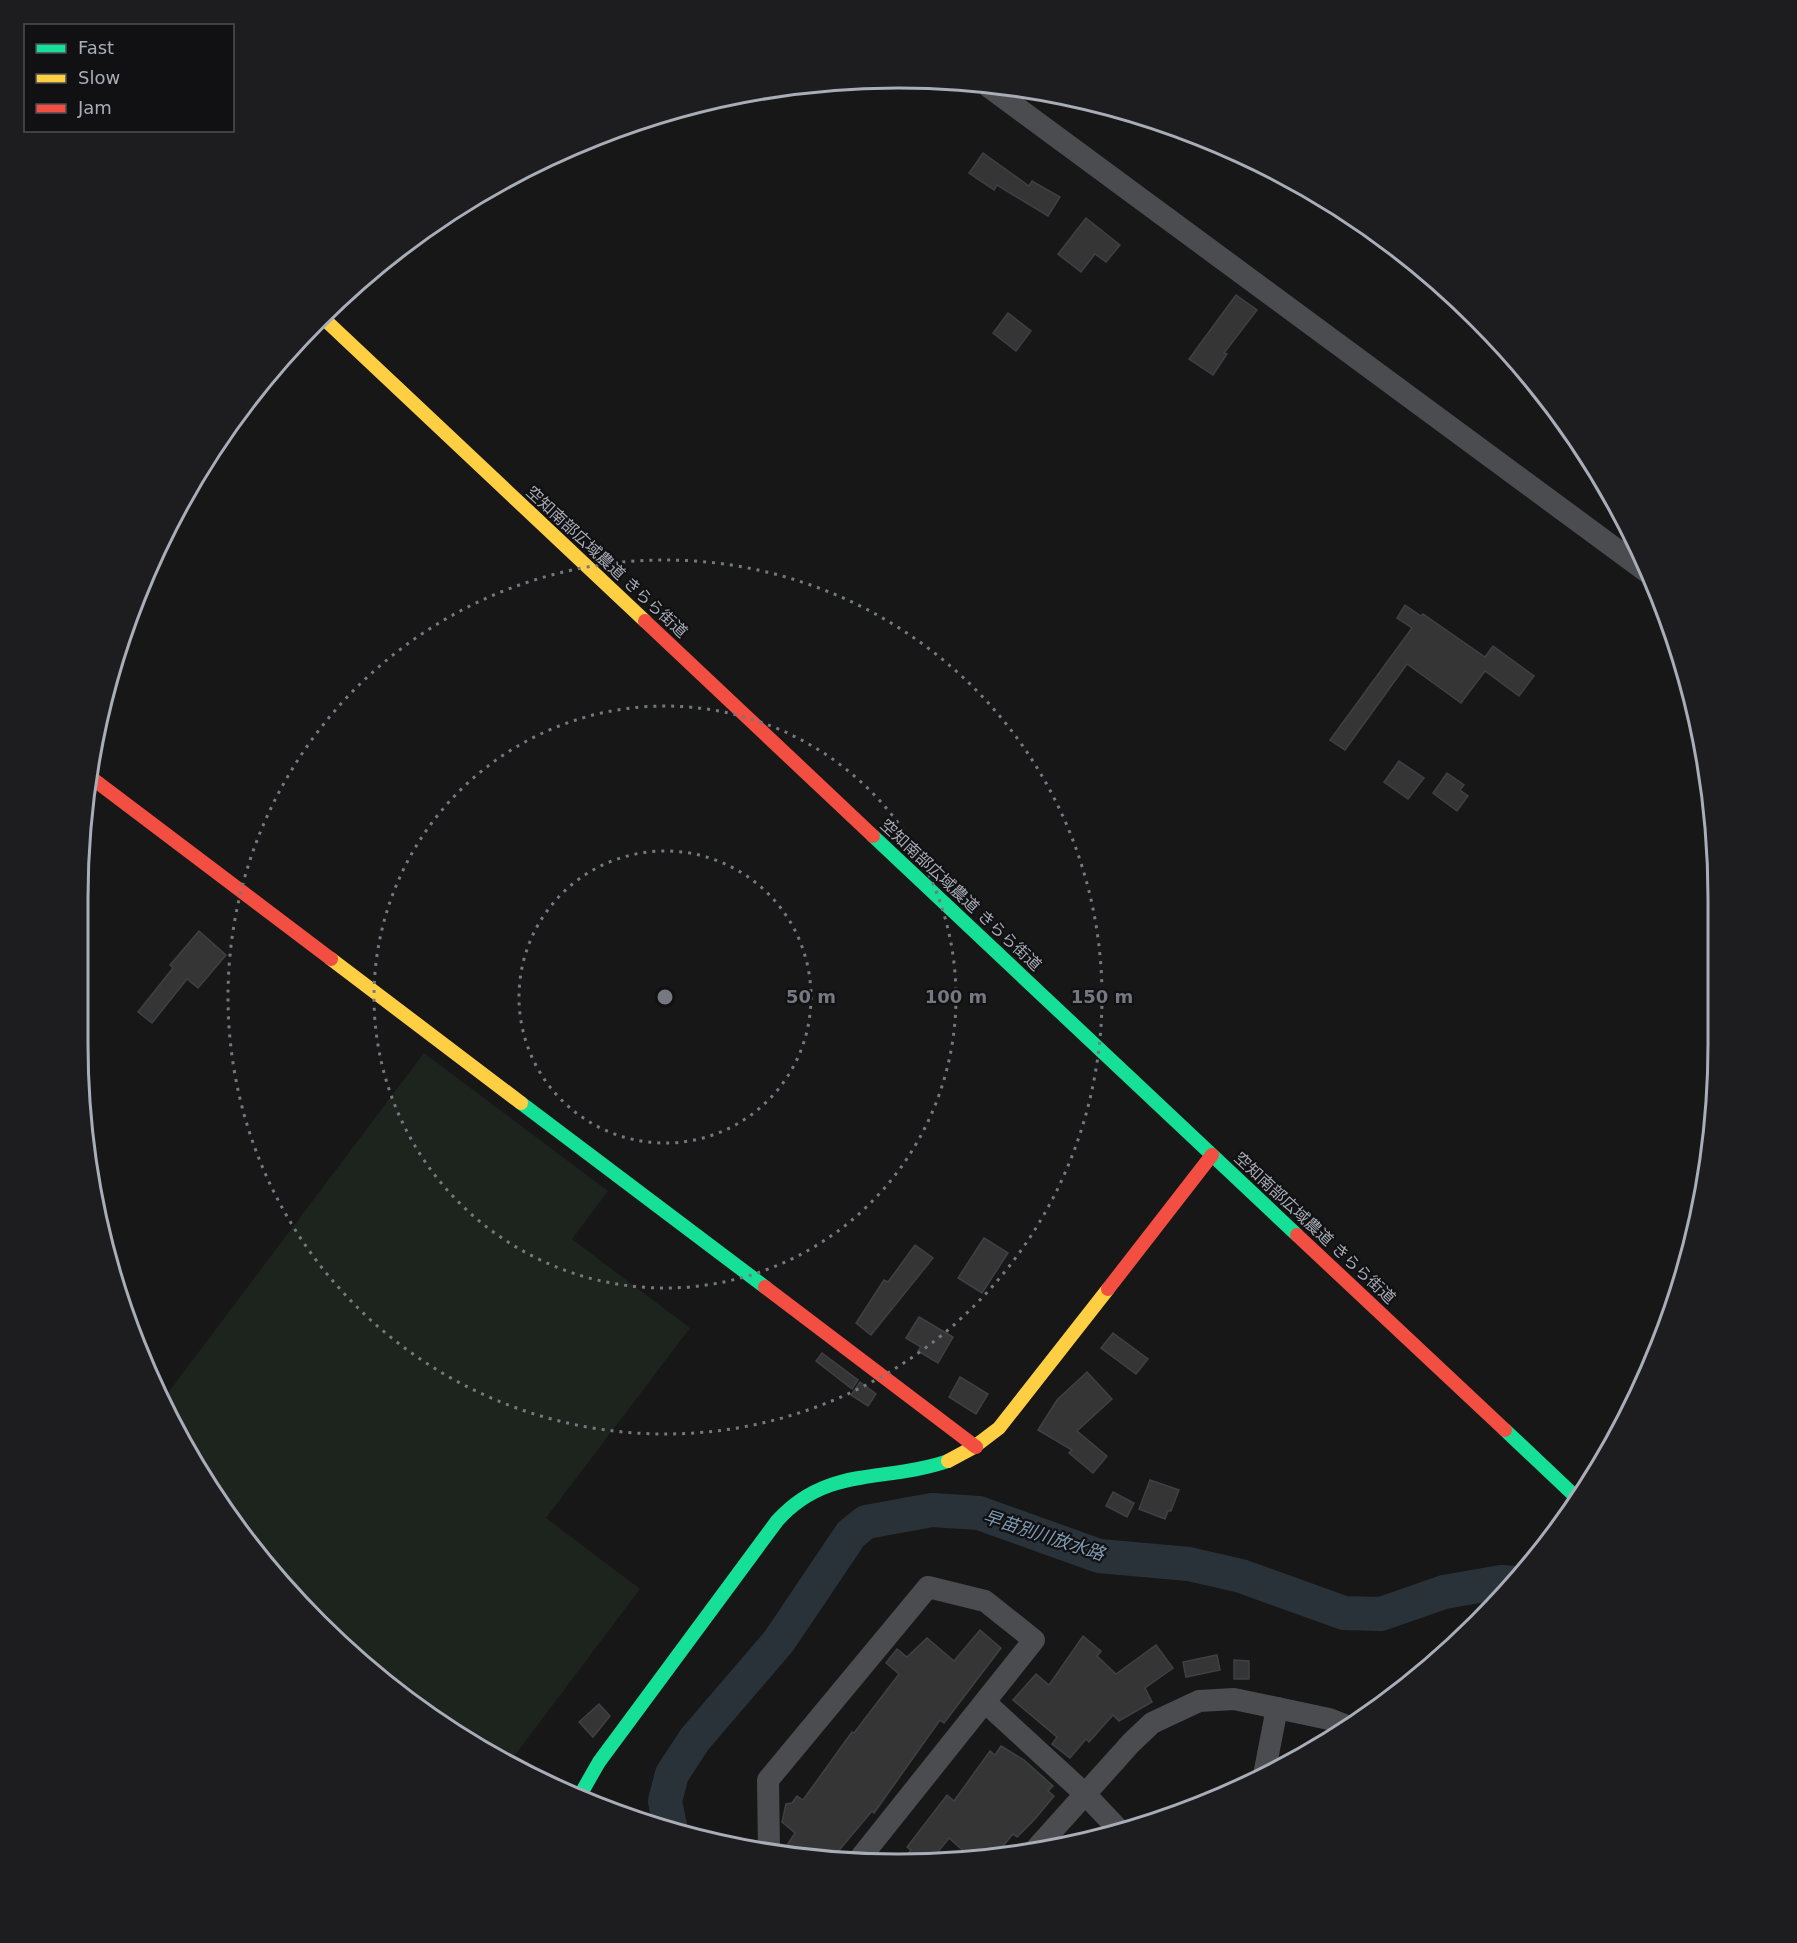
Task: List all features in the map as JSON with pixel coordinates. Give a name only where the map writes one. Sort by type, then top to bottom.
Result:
[{"type":"street","points":[[999,95],[1636,564]]},
{"type":"street","name":"空知南部広域農道 きらら街道","points":[[329,323],[1573,1493]]},
{"type":"street","points":[[97,782],[976,1447]]},
{"type":"street","points":[[583,1790],[599,1762],[777,1521],[793,1504],[810,1492],[830,1486],[945,1462],[976,1447],[999,1428],[1212,1155]]},
{"type":"street","points":[[769,1844],[768,1780],[928,1587],[985,1601],[1034,1640],[865,1853]]},
{"type":"street","points":[[1043,1841],[1152,1723],[1199,1701],[1234,1699],[1340,1723]]},
{"type":"street","points":[[986,1703],[1085,1794],[1114,1825]]},
{"type":"street","points":[[1266,1766],[1277,1708]]},
{"type":"shaded area","points":[[424,1053],[608,1191],[572,1239],[690,1328],[546,1518],[640,1589],[514,1757],[448,1718],[405,1687],[326,1617],[256,1538],[225,1495],[197,1450],[168,1393]]},
{"type":"building","points":[[983,153],[1029,186],[1032,181],[1060,197],[1048,216],[997,185],[994,190],[969,173]]},
{"type":"building","points":[[1086,218],[1120,245],[1106,262],[1095,254],[1081,272],[1058,254]]},
{"type":"building","points":[[1236,295],[1257,310],[1224,353],[1227,354],[1213,375],[1189,359]]},
{"type":"building","points":[[1008,313],[1031,331],[1016,351],[993,333]]},
{"type":"building","points":[[1405,605],[1421,616],[1423,614],[1485,657],[1493,646],[1534,676],[1519,696],[1485,671],[1461,703],[1407,664],[1345,750],[1330,740],[1412,628],[1397,618]]},
{"type":"building","points":[[1399,761],[1424,778],[1408,799],[1384,782]]},
{"type":"building","points":[[1447,773],[1464,785],[1460,790],[1468,796],[1457,811],[1433,793]]},
{"type":"building","points":[[199,931],[226,955],[198,988],[187,979],[152,1023],[138,1012],[173,968],[170,965]]},
{"type":"building","points":[[984,1238],[1008,1253],[982,1293],[958,1278]]},
{"type":"building","points":[[915,1245],[933,1258],[871,1335],[856,1323],[884,1280],[888,1282]]},
{"type":"building","points":[[919,1317],[953,1337],[938,1363],[918,1351],[921,1347],[906,1338]]},
{"type":"building","points":[[1113,1333],[1148,1359],[1136,1374],[1101,1348]]},
{"type":"building","points":[[822,1353],[858,1380],[852,1389],[816,1361]]},
{"type":"building","points":[[1087,1372],[1112,1399],[1077,1431],[1107,1456],[1093,1473],[1069,1453],[1072,1450],[1038,1430],[1057,1400]]},
{"type":"building","points":[[960,1377],[988,1394],[976,1414],[949,1397]]},
{"type":"building","points":[[860,1382],[876,1394],[868,1406],[851,1395]]},
{"type":"building","points":[[1150,1480],[1179,1490],[1171,1511],[1168,1511],[1165,1519],[1139,1509]]},
{"type":"building","points":[[1113,1492],[1134,1503],[1127,1517],[1106,1506]]},
{"type":"building","points":[[980,1630],[1001,1648],[944,1723],[940,1720],[874,1813],[872,1811],[837,1852],[786,1847],[795,1833],[782,1822],[786,1804],[792,1803],[797,1796],[803,1800],[852,1732],[854,1733],[899,1674],[886,1663],[897,1649],[907,1657],[927,1638],[954,1661]]},
{"type":"building","points":[[1083,1636],[1101,1651],[1097,1656],[1116,1674],[1156,1645],[1173,1668],[1145,1688],[1152,1702],[1119,1721],[1113,1715],[1089,1742],[1086,1739],[1070,1758],[1052,1744],[1057,1737],[1013,1700],[1036,1674],[1049,1685]]},
{"type":"building","points":[[1217,1655],[1220,1670],[1186,1677],[1183,1662]]},
{"type":"building","points":[[1234,1660],[1249,1661],[1249,1679],[1234,1679]]},
{"type":"building","points":[[599,1704],[610,1716],[593,1737],[579,1722]]},
{"type":"building","points":[[1001,1746],[1024,1760],[1053,1786],[1048,1791],[1054,1796],[1035,1819],[1017,1837],[1013,1834],[1001,1848],[964,1852],[949,1838],[937,1853],[908,1854],[911,1850],[907,1847],[947,1795],[954,1801],[990,1751],[995,1755]]},
{"type":"waterway","name":"早苗別川放水路","points":[[669,1821],[665,1801],[672,1774],[695,1739],[779,1641],[851,1534],[866,1522],[932,1510],[979,1513],[1099,1556],[1189,1564],[1241,1576],[1344,1613],[1381,1614],[1444,1592],[1504,1582]]},
{"type":"traffic: fast","points":[[873,836],[1297,1235]]},
{"type":"traffic: fast","points":[[521,1103],[765,1287]]},
{"type":"traffic: fast","points":[[1505,1430],[1573,1494]]},
{"type":"traffic: fast","points":[[583,1790],[599,1762],[777,1521],[796,1503],[836,1483],[924,1468],[948,1461]]},
{"type":"traffic: slow","points":[[329,323],[645,621]]},
{"type":"traffic: slow","points":[[331,959],[521,1103]]},
{"type":"traffic: slow","points":[[948,1461],[974,1447],[999,1428],[1108,1289]]},
{"type":"traffic: jam","points":[[645,621],[873,836]]},
{"type":"traffic: jam","points":[[97,782],[331,959]]},
{"type":"traffic: jam","points":[[1108,1289],[1212,1155]]},
{"type":"traffic: jam","points":[[1297,1235],[1505,1430]]},
{"type":"traffic: jam","points":[[765,1287],[976,1447]]}]
